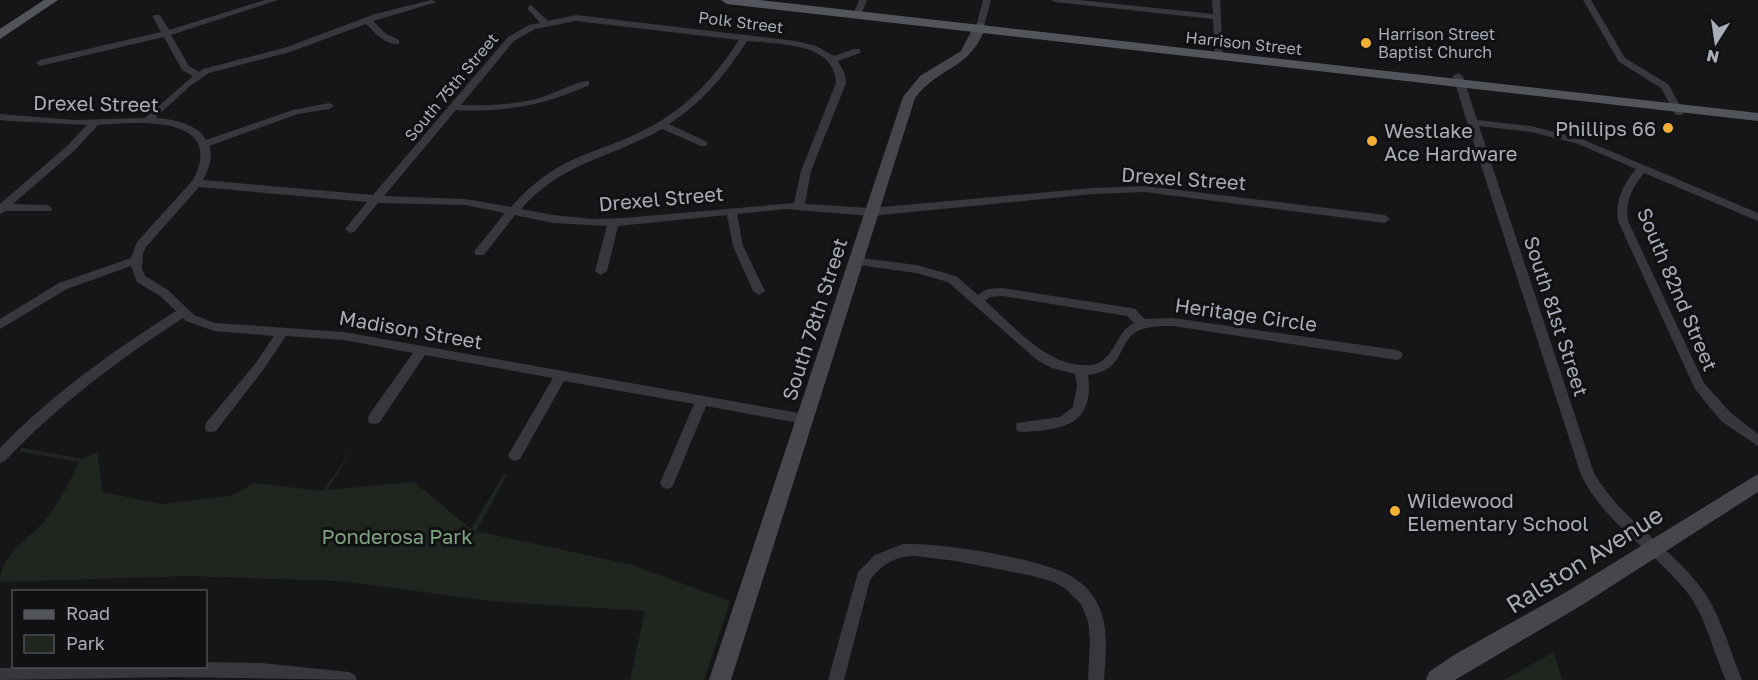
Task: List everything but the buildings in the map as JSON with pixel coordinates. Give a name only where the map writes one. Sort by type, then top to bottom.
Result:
[{"type":"main road","points":[[0,26],[39,0]]},
{"type":"main road","points":[[0,35],[52,0]]},
{"type":"main road","name":"Harrison Street","points":[[727,0],[860,8]]},
{"type":"main road","name":"Harrison Street","points":[[782,0],[860,8],[980,26],[1460,80],[1758,117]]},
{"type":"main road","name":"Harrison Street","points":[[1675,107],[1758,110]]},
{"type":"street","points":[[40,63],[165,34],[274,0]]},
{"type":"street","name":"South 78th Street","points":[[720,680],[909,97],[922,80],[947,69],[968,53],[980,26],[987,0]]},
{"type":"street","points":[[1054,0],[1115,3],[1217,17]]},
{"type":"street","points":[[1216,0],[1219,53]]},
{"type":"street","points":[[1587,0],[1622,60],[1659,81],[1675,107]]},
{"type":"street","points":[[148,120],[187,84],[224,65],[303,45],[367,20],[433,2]]},
{"type":"street","points":[[531,8],[545,23]]},
{"type":"street","points":[[157,17],[185,68],[199,76]]},
{"type":"street","name":"Polk Street","points":[[545,23],[586,18],[807,46],[832,60]]},
{"type":"street","points":[[367,20],[383,36],[396,42]]},
{"type":"street","name":"South 75th Street","points":[[350,229],[512,39],[526,29],[545,23]]},
{"type":"street","points":[[480,252],[538,185],[558,171],[662,125],[691,105],[727,68],[744,38]]},
{"type":"street","points":[[799,206],[806,171],[841,83],[839,68],[832,60],[856,51]]},
{"type":"street","name":"South 81st Street","points":[[1460,80],[1588,475],[1615,514],[1684,578],[1706,608],[1723,657],[1734,680]]},
{"type":"street","points":[[453,107],[490,109],[525,105],[557,97],[586,83]]},
{"type":"street","points":[[0,325],[63,286],[137,260],[137,253],[147,237],[195,183],[206,162],[204,144],[296,112],[329,106]]},
{"type":"street","name":"Drexel Street","points":[[1,118],[95,122],[148,120],[185,127],[200,137],[204,144]]},
{"type":"street","points":[[1,208],[71,148],[95,122]]},
{"type":"street","points":[[1472,122],[1531,129],[1564,137],[1758,217]]},
{"type":"street","points":[[662,125],[704,144]]},
{"type":"street","name":"South 82nd Street","points":[[1643,168],[1625,191],[1621,211],[1623,221],[1699,387],[1726,417],[1758,441]]},
{"type":"street","name":"Drexel Street","points":[[195,183],[376,199],[465,202],[567,221],[613,223],[799,206],[871,212],[1145,189],[1385,219]]},
{"type":"street","points":[[1,208],[47,209]]},
{"type":"street","points":[[731,211],[738,246],[759,291]]},
{"type":"street","points":[[600,271],[613,223]]},
{"type":"street","name":"Madison Street","points":[[137,260],[136,269],[141,279],[164,293],[190,318],[214,327],[344,336],[804,419]]},
{"type":"street","points":[[855,261],[936,273],[952,279],[1041,357],[1058,365],[1094,369],[1111,361],[1129,332],[1143,325],[1131,312],[1053,299],[1002,292],[987,293],[978,301]]},
{"type":"street","points":[[0,457],[52,407],[92,374],[183,312]]},
{"type":"street","name":"Heritage Circle","points":[[1143,325],[1173,322],[1397,355]]},
{"type":"street","points":[[211,427],[253,375],[283,331]]},
{"type":"street","points":[[374,419],[422,350]]},
{"type":"street","points":[[1022,427],[1058,424],[1071,419],[1080,410],[1084,395],[1081,369]]},
{"type":"street","points":[[515,455],[561,375]]},
{"type":"street","points":[[666,483],[702,400]]},
{"type":"street","name":"Ralston Avenue","points":[[1437,680],[1462,662],[1575,598],[1758,482]]},
{"type":"street","points":[[836,680],[862,577],[885,556],[916,549],[1049,573],[1070,584],[1088,602],[1097,623],[1096,680]]},
{"type":"street","points":[[0,676],[166,668],[278,671],[349,680]]},
{"type":"green space","name":"Ponderosa Park","points":[[360,438],[327,490],[414,482],[471,529],[504,474],[507,475],[476,531],[632,565],[730,601],[704,680],[630,680],[645,611],[490,601],[342,581],[187,576],[0,582],[5,563],[17,547],[40,526],[51,512],[79,462],[19,451],[22,448],[83,459],[97,452],[103,492],[161,504],[230,496],[255,483],[323,491]]},
{"type":"green space","points":[[1554,652],[1562,680],[1504,680]]},
{"type":"place","name":"Harrison Street Baptist Church","points":[[1366,43]]},
{"type":"place","name":"Phillips 66","points":[[1668,128]]},
{"type":"place","name":"Westlake Ace Hardware","points":[[1372,141]]},
{"type":"place","name":"Wildewood Elementary School","points":[[1395,511]]}]
